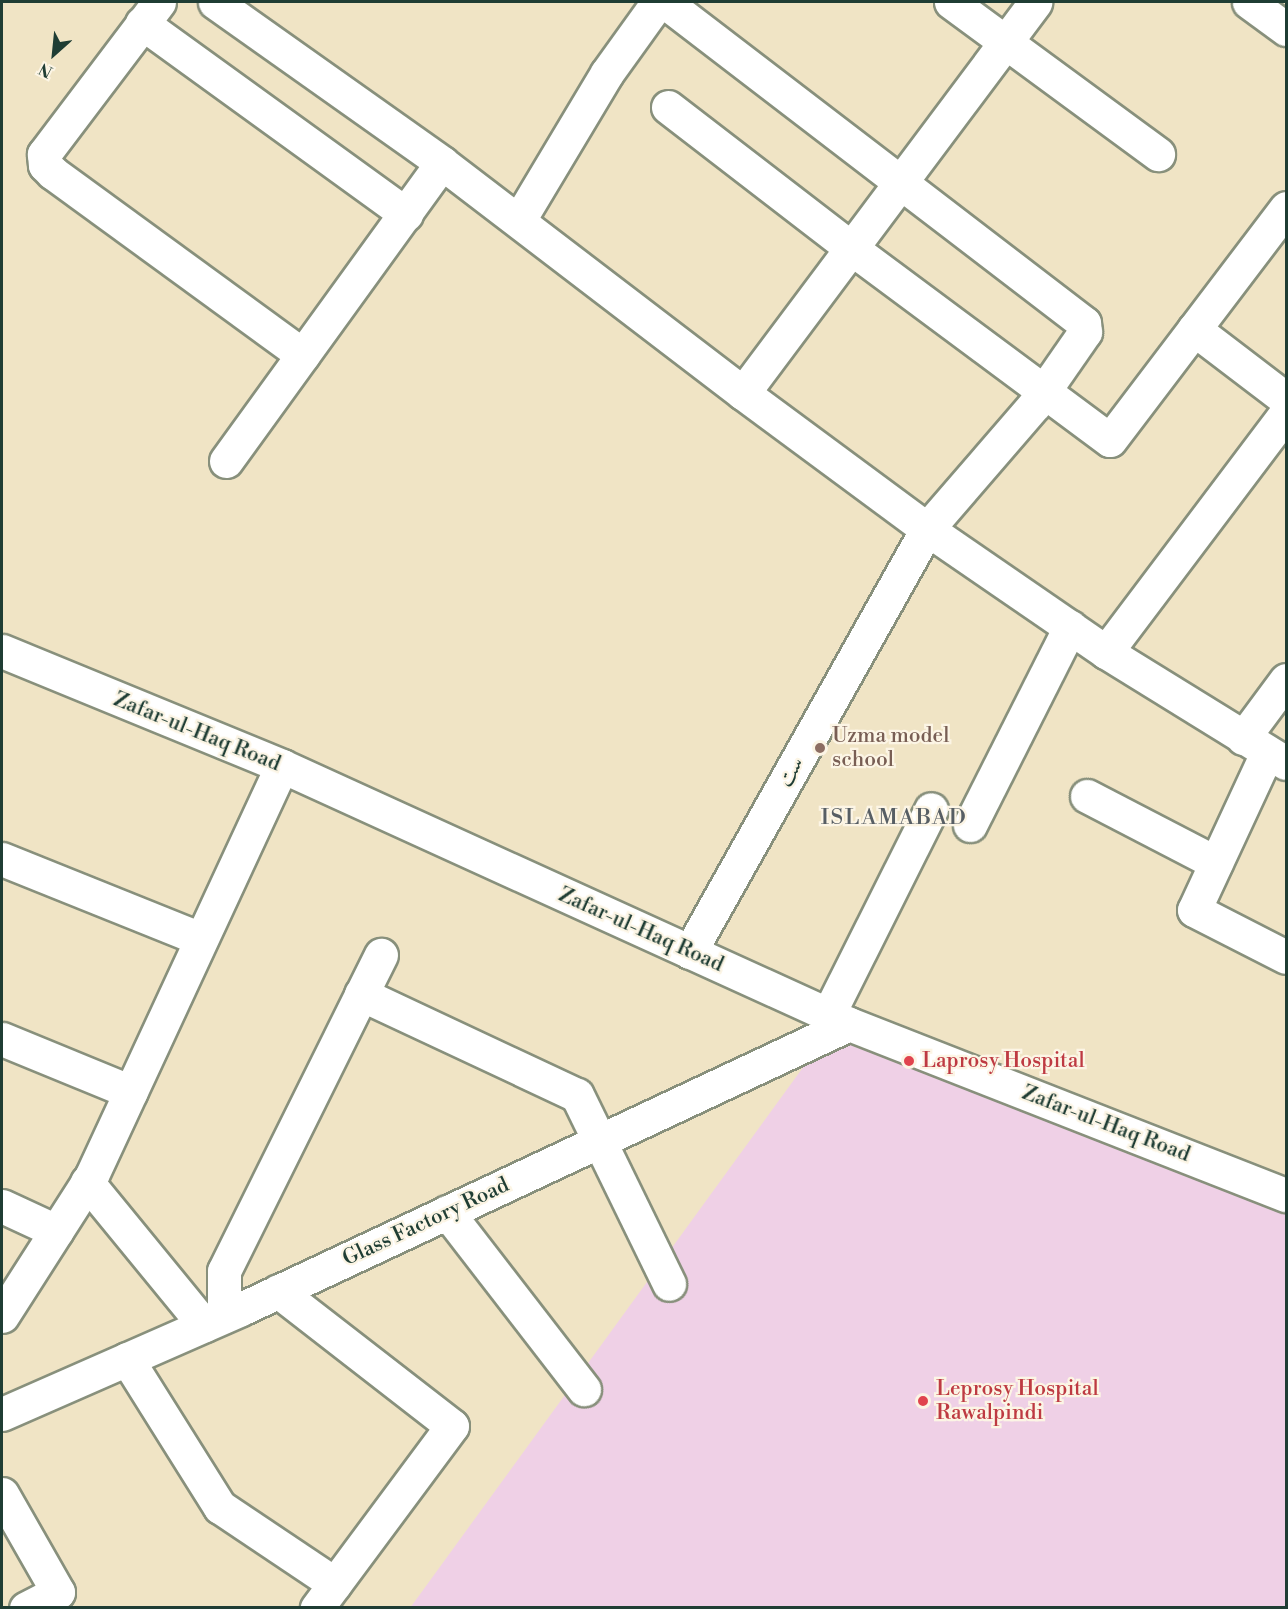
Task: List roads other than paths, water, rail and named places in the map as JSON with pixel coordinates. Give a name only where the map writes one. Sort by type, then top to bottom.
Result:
[{"type":"street","points":[[215,2],[442,163],[743,393],[927,529],[1106,652],[1266,752]]},
{"type":"street","points":[[519,220],[607,72],[658,2]]},
{"type":"street","points":[[665,2],[901,181]]},
{"type":"street","points":[[951,2],[1158,154]]},
{"type":"street","points":[[743,393],[1035,2]]},
{"type":"street","points":[[1250,2],[1287,29]]},
{"type":"street","points":[[303,355],[53,173],[45,165],[44,154],[150,12],[406,214]]},
{"type":"street","points":[[668,106],[851,248],[1110,440],[1287,208]]},
{"type":"street","points":[[226,461],[442,163]]},
{"type":"street","name":"ست","points":[[690,952],[927,529],[1045,391],[1080,343],[1085,332],[1084,323],[901,181]]},
{"type":"street","points":[[1194,329],[1287,399]]},
{"type":"street","points":[[1106,652],[1287,413]]},
{"type":"street","points":[[970,825],[1070,627]]},
{"type":"street","name":"Zafar-ul-Haq Road","points":[[2,651],[282,766],[839,1019],[1287,1195]]},
{"type":"street","points":[[1287,680],[1266,752],[1194,910],[1287,957]]},
{"type":"street","points":[[2,1316],[87,1182],[282,766]]},
{"type":"street","points":[[1087,796],[1216,863]]},
{"type":"street","points":[[839,1019],[931,809]]},
{"type":"street","points":[[2,860],[201,939]]},
{"type":"street","points":[[214,1321],[224,1271],[381,956]]},
{"type":"street","points":[[361,994],[577,1095],[669,1284]]},
{"type":"street","name":"Glass Factory Road","points":[[2,1414],[214,1321],[598,1142],[839,1019]]},
{"type":"street","points":[[2,1039],[131,1092]]},
{"type":"street","points":[[87,1182],[214,1321]]},
{"type":"street","points":[[2,1206],[56,1232]]},
{"type":"street","points":[[447,1212],[584,1389]]},
{"type":"street","points":[[127,1359],[220,1507],[326,1596],[452,1426],[278,1291]]},
{"type":"street","points":[[2,1494],[66,1600],[26,1608]]},
{"type":"place","name":"Uzma model school","points":[[820,748]]},
{"type":"place","name":"Laprosy Hospital","points":[[909,1061]]},
{"type":"place","name":"Leprosy Hospital Rawalpindi","points":[[923,1401]]},
{"type":"district","name":"ISLAMABAD","points":[[894,818]]}]
